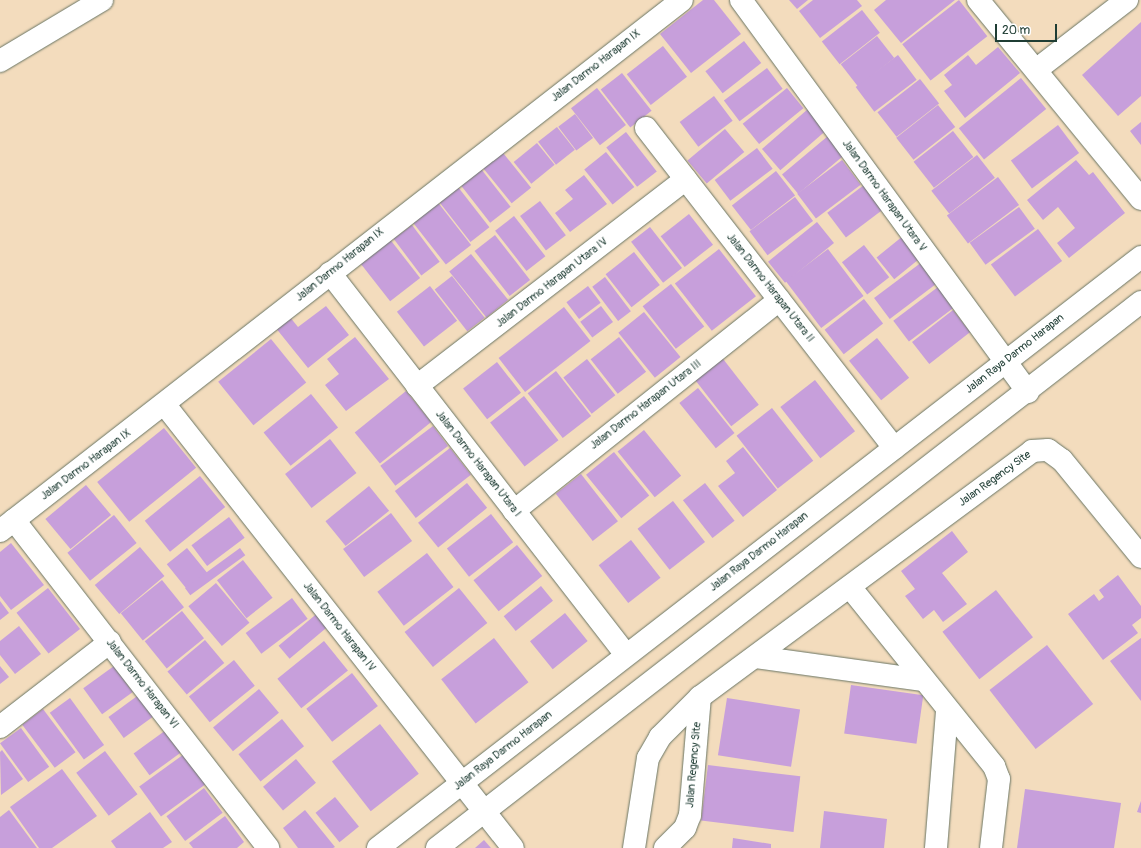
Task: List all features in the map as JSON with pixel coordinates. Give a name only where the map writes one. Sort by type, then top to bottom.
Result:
[{"type":"street","points":[[0,61],[102,0]]},
{"type":"street","name":"Jalan Darmo Harapan IX","points":[[7,525],[165,404],[330,273],[682,0]]},
{"type":"street","name":"Jalan Darmo Harapan Utara V","points":[[741,0],[1028,392]]},
{"type":"street","points":[[979,0],[1141,199]]},
{"type":"street","points":[[1036,70],[1127,0]]},
{"type":"street","name":"Jalan Darmo Harapan Utara II","points":[[646,128],[894,448]]},
{"type":"street","name":"Jalan Darmo Harapan Utara IV","points":[[417,386],[686,179]]},
{"type":"street","name":"Jalan Raya Darmo Harapan","points":[[378,848],[1141,257]]},
{"type":"street","name":"Jalan Darmo Harapan Utara I","points":[[330,273],[626,655]]},
{"type":"street","name":"Jalan Darmo Harapan Utara III","points":[[514,511],[779,300]]},
{"type":"street","points":[[438,848],[1028,392],[1141,302]]},
{"type":"street","name":"Jalan Darmo Harapan IV","points":[[165,404],[461,783],[514,848]]},
{"type":"street","name":"Jalan Regency Site","points":[[634,848],[648,758],[660,737],[700,697],[756,657],[1032,451],[1040,449],[1062,460],[1141,557]]},
{"type":"street","name":"Jalan Darmo Harapan VI","points":[[7,525],[110,642],[268,848]]},
{"type":"street","points":[[850,587],[921,680],[994,766],[999,778],[991,848]]},
{"type":"street","points":[[0,727],[110,642]]},
{"type":"street","points":[[756,657],[921,680]]},
{"type":"street","name":"Jalan Regency Site","points":[[665,848],[685,828],[690,815],[700,697]]},
{"type":"street","points":[[936,848],[947,711]]},
{"type":"building","points":[[703,0],[714,0],[741,34],[691,73],[660,34]]},
{"type":"building","points":[[789,0],[808,0],[797,9]]},
{"type":"building","points":[[813,0],[857,0],[862,6],[820,38],[799,11]]},
{"type":"building","points":[[886,0],[955,0],[901,43],[874,10]]},
{"type":"building","points":[[959,0],[987,36],[931,81],[902,44]]},
{"type":"building","points":[[862,10],[880,33],[840,64],[822,41]]},
{"type":"building","points":[[1141,22],[1141,96],[1118,116],[1082,75]]},
{"type":"building","points":[[877,36],[894,58],[858,86],[841,64]]},
{"type":"building","points":[[744,41],[761,63],[723,93],[705,71]]},
{"type":"building","points":[[663,46],[687,77],[651,105],[627,74]]},
{"type":"building","points":[[998,47],[1020,73],[965,118],[944,91],[952,85],[944,75],[968,55],[976,65]]},
{"type":"building","points":[[898,55],[917,80],[874,112],[856,87]]},
{"type":"building","points":[[767,68],[783,89],[740,121],[724,100]]},
{"type":"building","points":[[622,73],[652,111],[630,127],[601,90]]},
{"type":"building","points":[[1021,78],[1046,109],[984,159],[959,128]]},
{"type":"building","points":[[920,79],[939,103],[897,137],[877,112]]},
{"type":"building","points":[[597,88],[626,125],[600,145],[571,108]]},
{"type":"building","points":[[787,88],[803,108],[759,144],[743,124]]},
{"type":"building","points":[[714,96],[733,121],[698,147],[680,122]]},
{"type":"building","points":[[938,105],[955,127],[913,160],[896,138]]},
{"type":"building","points":[[808,109],[826,130],[780,170],[762,149]]},
{"type":"building","points":[[575,114],[593,138],[576,151],[558,127]]},
{"type":"building","points":[[1141,122],[1141,145],[1130,131]]},
{"type":"building","points":[[1058,125],[1079,153],[1032,188],[1011,161]]},
{"type":"building","points":[[557,127],[575,150],[556,165],[538,142]]},
{"type":"building","points":[[725,129],[744,152],[707,183],[687,160]]},
{"type":"building","points":[[953,131],[973,157],[934,188],[914,162]]},
{"type":"building","points":[[626,132],[657,171],[637,187],[606,147]]},
{"type":"building","points":[[828,136],[844,155],[798,194],[782,175]]},
{"type":"building","points":[[537,143],[555,165],[531,184],[514,162]]},
{"type":"building","points":[[499,148],[531,188],[512,203],[480,164]]},
{"type":"building","points":[[757,148],[773,169],[730,201],[715,180]]},
{"type":"building","points":[[606,152],[634,187],[613,205],[584,170]]},
{"type":"building","points":[[977,155],[995,178],[949,214],[931,191]]},
{"type":"building","points":[[842,160],[861,185],[816,218],[797,194]]},
{"type":"building","points":[[1076,160],[1089,175],[1093,172],[1125,213],[1069,258],[1057,243],[1075,228],[1058,207],[1043,220],[1027,200]]},
{"type":"building","points":[[478,165],[511,207],[490,223],[458,181]]},
{"type":"building","points":[[776,171],[795,195],[751,230],[732,205]]},
{"type":"building","points":[[584,175],[607,204],[570,232],[555,213],[573,199],[565,190]]},
{"type":"building","points":[[998,177],[1019,205],[968,243],[947,216]]},
{"type":"building","points":[[864,185],[883,210],[846,237],[827,213]]},
{"type":"building","points":[[458,187],[489,227],[470,242],[439,202]]},
{"type":"building","points":[[795,197],[813,221],[768,255],[749,231]]},
{"type":"building","points":[[436,200],[471,245],[446,265],[411,220]]},
{"type":"building","points":[[540,201],[566,235],[546,250],[520,216]]},
{"type":"building","points":[[1019,207],[1035,229],[986,265],[970,243]]},
{"type":"building","points":[[689,214],[713,245],[685,267],[661,236]]},
{"type":"building","points":[[514,216],[545,256],[526,271],[495,231]]},
{"type":"building","points":[[817,222],[834,243],[785,283],[768,262]]},
{"type":"building","points":[[412,225],[440,262],[421,276],[394,239]]},
{"type":"building","points":[[650,227],[682,268],[663,283],[631,242]]},
{"type":"building","points":[[1038,229],[1062,261],[1015,296],[991,265]]},
{"type":"building","points":[[385,233],[420,278],[390,301],[355,256]]},
{"type":"building","points":[[495,235],[530,280],[510,296],[475,251]]},
{"type":"building","points":[[903,236],[921,258],[894,279],[877,257]]},
{"type":"building","points":[[864,245],[889,277],[867,295],[842,262]]},
{"type":"building","points":[[719,249],[756,296],[712,331],[675,283]]},
{"type":"building","points":[[828,249],[864,296],[821,328],[786,281]]},
{"type":"building","points":[[634,252],[660,285],[631,307],[606,274]]},
{"type":"building","points":[[471,254],[508,300],[486,317],[449,272]]},
{"type":"building","points":[[926,259],[942,280],[890,319],[874,298]]},
{"type":"building","points":[[452,276],[485,318],[467,331],[435,290]]},
{"type":"building","points":[[605,277],[631,311],[618,321],[592,287]]},
{"type":"building","points":[[671,284],[704,327],[676,349],[643,306]]},
{"type":"building","points":[[430,286],[457,321],[424,347],[397,312]]},
{"type":"building","points":[[588,286],[601,303],[579,319],[566,302]]},
{"type":"building","points":[[938,287],[954,308],[909,341],[893,321]]},
{"type":"building","points":[[864,299],[883,323],[844,354],[825,330]]},
{"type":"building","points":[[326,306],[349,335],[308,368],[271,322],[285,311],[298,327]]},
{"type":"building","points":[[601,306],[613,322],[592,338],[580,322]]},
{"type":"building","points":[[564,307],[590,341],[525,392],[499,358]]},
{"type":"building","points":[[953,310],[970,332],[929,364],[912,342]]},
{"type":"building","points":[[644,312],[681,357],[655,378],[618,333]]},
{"type":"building","points":[[355,337],[389,379],[346,411],[325,385],[339,374],[327,359]]},
{"type":"building","points":[[619,337],[646,372],[618,394],[591,359]]},
{"type":"building","points":[[877,338],[909,378],[881,400],[849,361]]},
{"type":"building","points":[[271,339],[306,383],[253,425],[218,382]]},
{"type":"building","points":[[720,355],[759,405],[731,426],[692,377]]},
{"type":"building","points":[[587,359],[615,395],[592,414],[563,377]]},
{"type":"building","points":[[497,362],[521,393],[487,419],[463,388]]},
{"type":"building","points":[[556,371],[591,416],[563,438],[528,393]]},
{"type":"building","points":[[815,380],[855,431],[820,458],[780,407]]},
{"type":"building","points":[[698,388],[735,433],[716,448],[679,403]]},
{"type":"building","points":[[406,391],[431,422],[380,464],[355,433]]},
{"type":"building","points":[[311,394],[338,427],[291,466],[264,432]]},
{"type":"building","points":[[524,396],[558,440],[525,467],[490,422]]},
{"type":"building","points":[[772,408],[813,461],[778,489],[737,436]]},
{"type":"building","points":[[433,426],[448,446],[395,486],[380,466]]},
{"type":"building","points":[[164,428],[196,468],[129,522],[97,482]]},
{"type":"building","points":[[644,430],[681,476],[655,497],[618,451]]},
{"type":"building","points":[[330,439],[356,473],[312,508],[285,474]]},
{"type":"building","points":[[743,447],[777,490],[743,517],[718,486],[735,473],[726,461]]},
{"type":"building","points":[[450,448],[471,475],[416,518],[395,491]]},
{"type":"building","points":[[614,452],[649,496],[621,518],[586,475]]},
{"type":"building","points":[[581,474],[618,521],[593,541],[556,494]]},
{"type":"building","points":[[200,476],[225,507],[170,552],[145,521]]},
{"type":"building","points":[[467,483],[487,508],[438,548],[418,523]]},
{"type":"building","points":[[705,483],[735,521],[712,538],[683,500]]},
{"type":"building","points":[[86,485],[111,515],[70,549],[45,519]]},
{"type":"building","points":[[369,486],[389,511],[346,546],[325,521]]},
{"type":"building","points":[[673,501],[705,542],[670,570],[638,529]]},
{"type":"building","points":[[391,513],[412,541],[364,577],[343,549]]},
{"type":"building","points":[[491,514],[513,542],[469,577],[447,548]]},
{"type":"building","points":[[114,515],[137,543],[90,581],[67,553]]},
{"type":"building","points":[[229,517],[245,538],[207,566],[191,545]]},
{"type":"building","points":[[952,531],[968,552],[942,573],[967,604],[943,622],[934,610],[923,619],[905,596],[915,589],[901,571]]},
{"type":"building","points":[[631,540],[661,578],[628,603],[599,565]]},
{"type":"building","points":[[11,543],[44,585],[11,610],[0,596],[0,552]]},
{"type":"building","points":[[517,545],[542,576],[499,611],[473,580]]},
{"type":"building","points":[[140,547],[164,576],[119,614],[95,585]]},
{"type":"building","points":[[187,548],[207,573],[187,589],[167,564]]},
{"type":"building","points":[[240,548],[245,555],[190,595],[185,588]]},
{"type":"building","points":[[427,553],[453,587],[404,626],[377,592]]},
{"type":"building","points":[[243,560],[273,598],[247,618],[217,580]]},
{"type":"building","points":[[1118,575],[1141,606],[1141,618],[1132,625],[1138,633],[1103,660],[1068,614],[1094,594],[1099,601],[1104,597],[1099,590]]},
{"type":"building","points":[[162,580],[184,607],[143,641],[121,613]]},
{"type":"building","points":[[216,583],[249,623],[222,646],[188,606]]},
{"type":"building","points":[[541,586],[553,601],[516,631],[504,616]]},
{"type":"building","points":[[48,588],[80,629],[48,654],[16,613]]},
{"type":"building","points":[[459,588],[487,623],[433,667],[405,632]]},
{"type":"building","points":[[996,590],[1033,637],[979,679],[942,632]]},
{"type":"building","points":[[292,598],[308,619],[261,654],[246,633]]},
{"type":"building","points":[[0,601],[9,613],[0,620]]},
{"type":"building","points":[[182,611],[204,638],[167,668],[145,641]]},
{"type":"building","points":[[320,611],[331,624],[290,659],[279,646]]},
{"type":"building","points":[[565,613],[588,641],[553,669],[530,641]]},
{"type":"building","points":[[19,626],[41,654],[15,674],[0,655],[0,641]]},
{"type":"building","points":[[494,638],[528,682],[476,723],[441,679]]},
{"type":"building","points":[[1141,638],[1141,701],[1110,661]]},
{"type":"building","points":[[205,640],[224,663],[187,694],[167,671]]},
{"type":"building","points":[[324,641],[348,671],[301,708],[277,679]]},
{"type":"building","points":[[1047,645],[1093,704],[1036,749],[989,690]]},
{"type":"building","points":[[234,660],[255,686],[210,722],[189,697]]},
{"type":"building","points":[[0,666],[9,677],[0,684]]},
{"type":"building","points":[[114,666],[133,692],[102,714],[83,688]]},
{"type":"building","points":[[352,673],[378,706],[332,742],[306,709]]},
{"type":"building","points":[[851,685],[923,695],[916,744],[844,734]]},
{"type":"building","points":[[259,689],[279,713],[233,751],[213,728]]},
{"type":"building","points":[[140,694],[155,715],[124,738],[108,717]]},
{"type":"building","points":[[70,698],[104,745],[84,760],[50,713]]},
{"type":"building","points":[[727,698],[800,710],[791,767],[718,755]]},
{"type":"building","points":[[43,709],[75,752],[55,768],[22,725]]},
{"type":"building","points":[[282,719],[304,746],[261,781],[238,754]]},
{"type":"building","points":[[380,724],[419,774],[371,811],[332,762]]},
{"type":"building","points":[[21,728],[49,767],[28,782],[0,743]]},
{"type":"building","points":[[166,730],[182,752],[150,775],[134,754]]},
{"type":"building","points":[[191,749],[213,779],[161,817],[139,787]]},
{"type":"building","points":[[2,750],[23,779],[1,795],[0,752]]},
{"type":"building","points":[[105,751],[137,794],[109,816],[76,773]]},
{"type":"building","points":[[296,759],[316,783],[283,810],[263,787]]},
{"type":"building","points":[[708,765],[800,776],[793,832],[701,821]]},
{"type":"building","points":[[62,769],[97,816],[52,848],[39,848],[10,807]]},
{"type":"building","points":[[204,788],[223,813],[185,841],[166,816]]},
{"type":"building","points":[[1025,789],[1121,803],[1114,848],[1017,848]]},
{"type":"building","points":[[335,797],[359,827],[339,842],[316,813]]},
{"type":"building","points":[[1141,801],[1141,813],[1137,812]]},
{"type":"building","points":[[9,810],[37,848],[0,848],[0,817]]},
{"type":"building","points":[[305,810],[335,847],[298,848],[283,828]]},
{"type":"building","points":[[824,811],[887,819],[884,848],[820,848]]},
{"type":"building","points":[[150,812],[172,842],[163,848],[116,848],[111,841]]},
{"type":"building","points":[[225,816],[244,842],[237,848],[193,848],[189,843]]},
{"type":"building","points":[[733,838],[771,844],[771,848],[732,848]]},
{"type":"building","points":[[484,840],[491,848],[475,848]]}]
